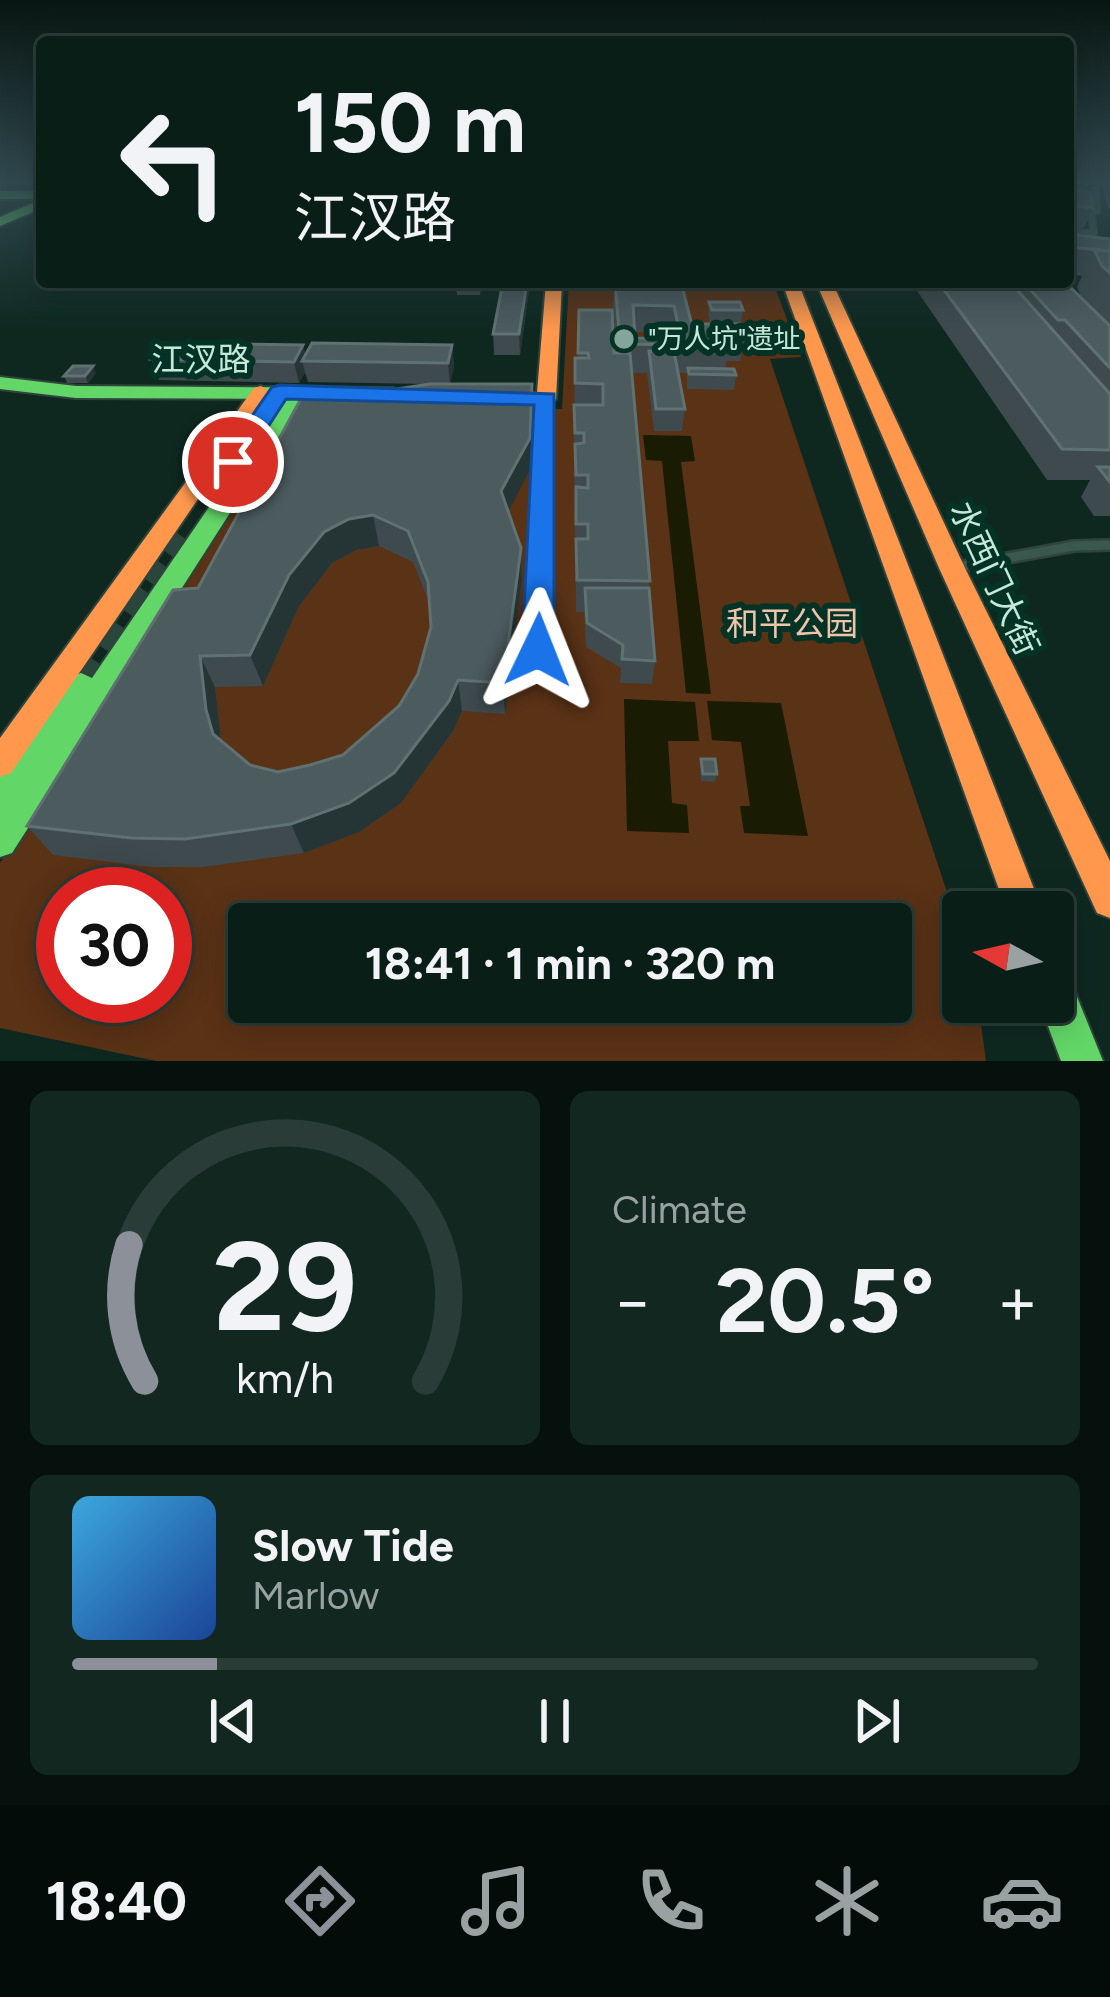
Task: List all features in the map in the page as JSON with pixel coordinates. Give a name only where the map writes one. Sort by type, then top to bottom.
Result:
[{"type":"street","points":[[1074,240],[1104,243]]},
{"type":"street","points":[[538,650],[554,288]]},
{"type":"street","points":[[792,288],[1017,891]]},
{"type":"street","name":"水西门大街","points":[[827,288],[952,568],[1110,900]]},
{"type":"street","name":"江汊路","points":[[0,383],[76,392],[420,395]]},
{"type":"street","points":[[0,841],[171,584],[192,537],[280,392]]},
{"type":"street","points":[[0,802],[75,675],[103,616],[155,542],[280,392]]},
{"type":"street","points":[[483,397],[546,399]]},
{"type":"street","points":[[155,542],[167,554],[192,537]]},
{"type":"street","points":[[129,581],[159,571],[170,574],[171,584]]},
{"type":"street","points":[[103,616],[101,632],[106,636],[124,637],[144,624]]},
{"type":"street","points":[[0,763],[75,675],[100,655],[112,660],[112,672]]},
{"type":"street","points":[[1060,1023],[1065,1061]]},
{"type":"street","points":[[1067,1023],[1082,1061]]},
{"type":"lane","points":[[952,568],[1074,546],[1110,545]]},
{"type":"green space","name":"和平公园","points":[[569,288],[775,288],[801,357],[770,359],[947,891],[942,891],[942,1023],[981,1023],[986,1061],[156,1061],[0,1028],[0,863],[291,422],[330,404],[562,409]]},
{"type":"shaded area","points":[[643,435],[691,436],[695,461],[681,462],[711,694],[686,693],[662,461],[646,460]]},
{"type":"shaded area","points":[[624,699],[695,702],[699,741],[668,741],[672,803],[687,805],[689,833],[627,831]]},
{"type":"shaded area","points":[[707,701],[781,703],[808,836],[744,833],[740,806],[750,806],[741,742],[712,740]]},
{"type":"building","points":[[1074,235],[1110,239],[1110,251],[1074,248]]},
{"type":"building","points":[[1094,249],[1110,251],[1110,273],[1102,266]]},
{"type":"building","points":[[502,288],[526,288],[519,334],[493,334]]},
{"type":"building","points":[[615,288],[683,288],[697,345],[620,344]],"holes":[[[633,305],[674,306],[681,339],[635,338]]]},
{"type":"building","points":[[942,288],[1015,288],[1110,394],[1110,450],[1062,449]]},
{"type":"building","points":[[1029,288],[1071,288],[1110,326],[1110,368],[1065,320],[1058,320]]},
{"type":"building","points":[[709,302],[740,302],[743,310],[712,310]]},
{"type":"building","points":[[579,310],[612,310],[614,353],[630,353],[650,581],[577,580],[576,539],[588,539],[588,524],[576,524],[576,487],[588,488],[588,475],[576,475],[575,444],[584,443],[584,433],[575,433],[574,405],[603,405],[603,384],[575,383],[575,358],[589,358],[588,353],[578,353]]},
{"type":"building","points":[[692,324],[739,324],[744,340],[727,340],[729,347],[697,346]]},
{"type":"building","points":[[164,343],[303,345],[294,362],[151,359]]},
{"type":"building","points":[[312,343],[452,345],[448,363],[302,361]]},
{"type":"building","points":[[649,351],[674,352],[685,409],[656,409]]},
{"type":"building","points":[[73,366],[93,366],[85,376],[64,376]]},
{"type":"building","points":[[688,368],[734,369],[736,375],[689,374]]},
{"type":"building","points":[[430,384],[532,384],[530,438],[501,491],[521,548],[503,683],[458,680],[449,701],[394,773],[349,803],[291,824],[185,839],[27,826],[173,590],[198,588],[304,393],[362,394]],"holes":[[[373,515],[408,531],[428,582],[431,627],[418,674],[399,706],[343,755],[278,772],[250,765],[213,734],[200,656],[250,655],[289,575],[324,532],[349,519]]]},
{"type":"building","points":[[585,588],[649,588],[655,661],[622,659],[623,645],[587,623]]},
{"type":"building","points":[[701,759],[715,759],[717,774],[703,774]]},
{"type":"tunnel","points":[[151,583],[186,532]]},
{"type":"tunnel","points":[[81,685],[153,580]]},
{"type":"traffic: fast","points":[[0,383],[76,392],[393,394]]},
{"type":"traffic: fast","points":[[0,841],[298,392]]},
{"type":"traffic: fast","points":[[0,802],[81,685]]},
{"type":"traffic: fast","points":[[1067,1023],[1082,1061]]},
{"type":"traffic: slow","points":[[500,397],[546,399],[554,288]]},
{"type":"traffic: slow","points":[[792,288],[1017,891]]},
{"type":"traffic: slow","points":[[827,288],[952,568],[1110,900]]},
{"type":"traffic: slow","points":[[0,763],[261,392]]},
{"type":"place","name":"\"万人坑\"遗址","points":[[624,339]]},
{"type":"route","points":[[233,462],[280,392],[546,399],[538,650]]}]
